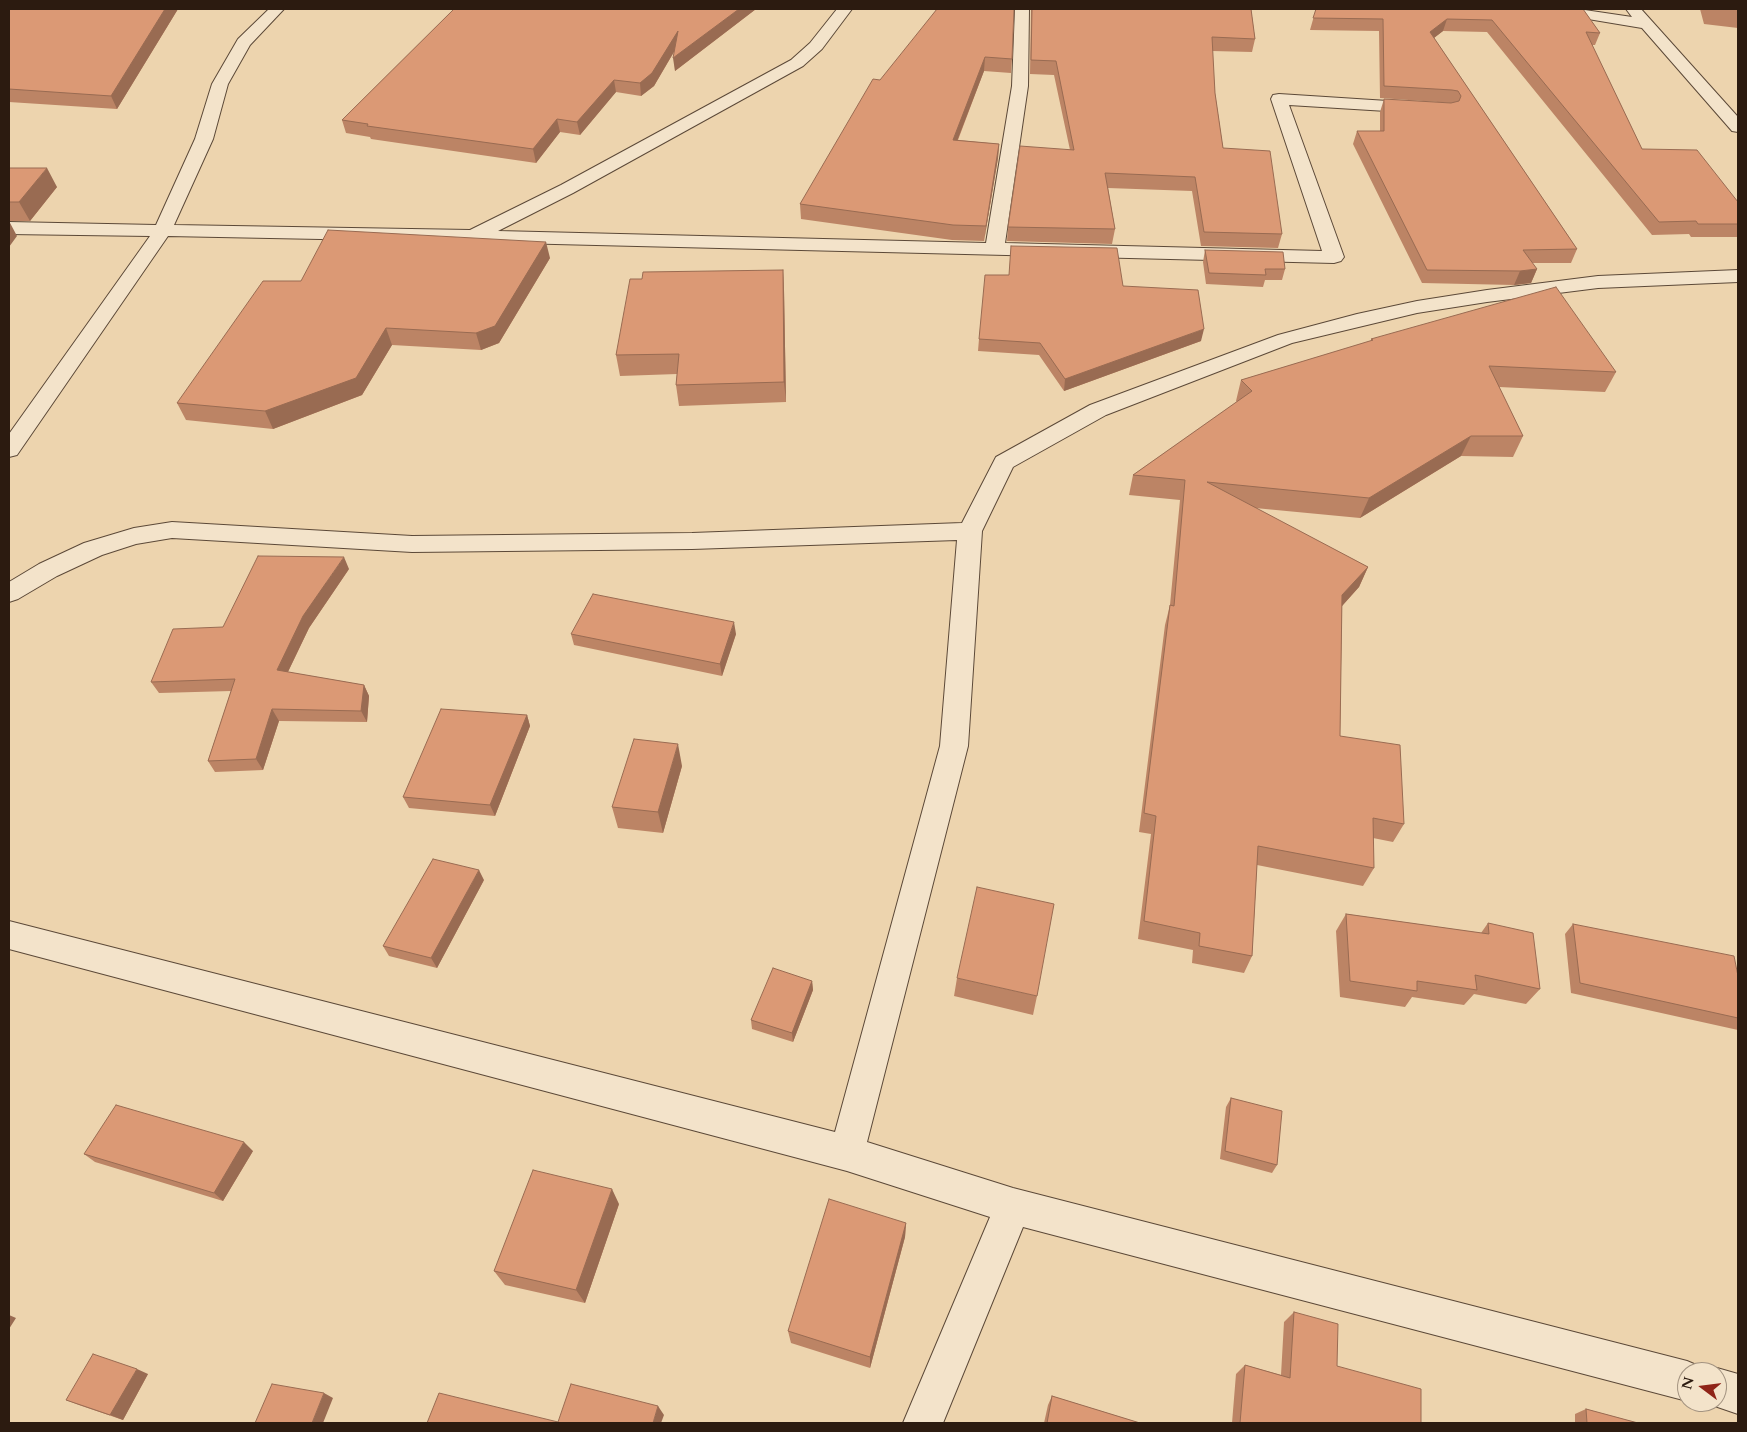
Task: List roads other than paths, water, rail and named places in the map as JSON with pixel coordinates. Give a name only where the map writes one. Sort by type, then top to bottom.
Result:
[{"type":"street","points":[[9,450],[162,232],[204,139],[220,84],[244,42],[277,9]]},
{"type":"street","points":[[473,236],[567,189],[797,63],[816,46],[846,9]]},
{"type":"street","points":[[995,247],[1020,86],[1022,9]]},
{"type":"street","points":[[1552,9],[1645,24]]},
{"type":"street","points":[[1633,9],[1738,127]]},
{"type":"street","points":[[9,228],[995,247],[1334,257],[1278,99],[1437,109]]},
{"type":"street","points":[[847,1153],[954,746],[970,531],[1004,462],[1098,410],[1285,339],[1400,310],[1487,296],[1598,282],[1738,276]]},
{"type":"street","points":[[9,594],[48,570],[93,549],[134,536],[172,530],[412,544],[692,541],[970,531]]},
{"type":"street","points":[[9,935],[847,1153],[1013,1206],[1677,1378]]},
{"type":"street","points":[[923,1423],[1013,1206]]}]
